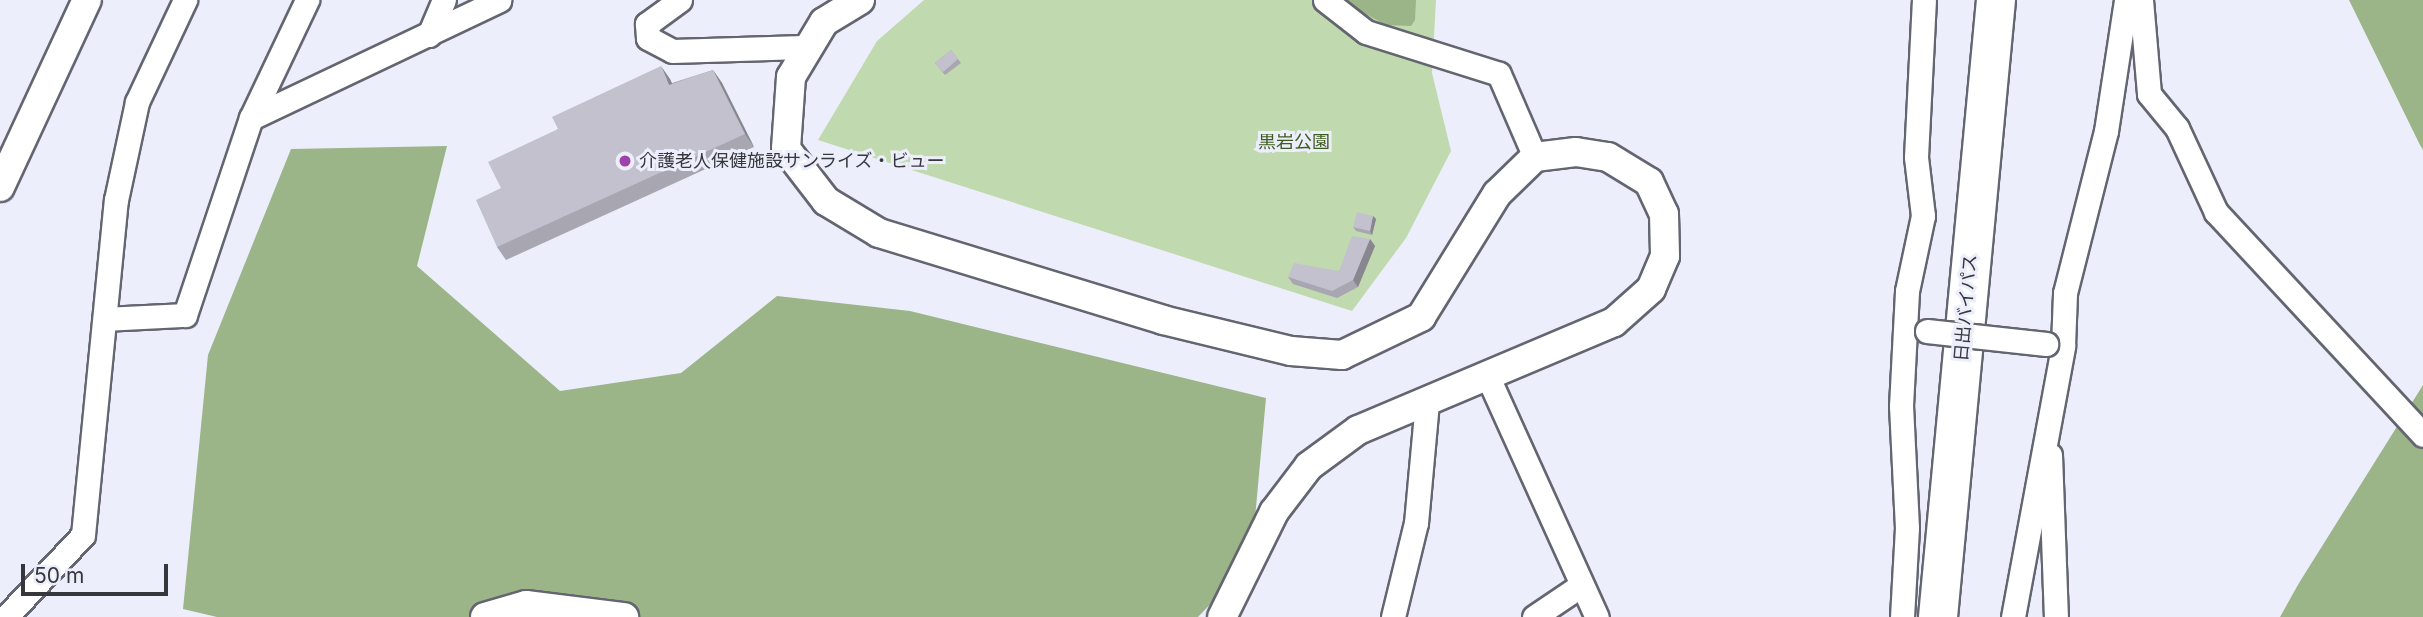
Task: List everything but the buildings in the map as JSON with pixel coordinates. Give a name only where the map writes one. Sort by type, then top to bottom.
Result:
[{"type":"highway","name":"日出バイパス","points":[[1938,617],[1996,0]]},
{"type":"street","points":[[0,187],[87,0]]},
{"type":"street","points":[[6,617],[83,535],[116,200],[137,102],[185,0]]},
{"type":"street","points":[[105,319],[185,315],[251,118],[306,0]]},
{"type":"street","points":[[429,35],[444,0]]},
{"type":"street","points":[[251,118],[499,0]]},
{"type":"street","points":[[680,0],[647,24],[648,38],[672,51],[803,47]]},
{"type":"street","points":[[860,0],[824,22],[803,47],[790,77],[786,149],[826,201],[879,233],[1163,320],[1291,351],[1342,355],[1421,317],[1497,194],[1535,157],[1576,152],[1608,157],[1648,182],[1664,214],[1665,256],[1651,289],[1614,322],[1357,430],[1309,466],[1274,512],[1222,617]]},
{"type":"street","points":[[1325,0],[1366,32],[1499,75],[1535,157]]},
{"type":"street","points":[[1902,617],[1923,216],[1916,157],[1924,0]]},
{"type":"street","points":[[2014,617],[2047,428],[2054,345],[2114,94],[2126,0]]},
{"type":"street","points":[[2141,0],[2148,94],[2177,128],[2216,212],[2423,435]]},
{"type":"street","points":[[1917,331],[2054,345]]},
{"type":"street","points":[[1487,375],[1580,586],[1597,617]]},
{"type":"street","points":[[1393,617],[1416,523],[1427,401]]},
{"type":"street","points":[[2047,428],[2056,617]]},
{"type":"street","points":[[1534,617],[1580,586]]},
{"type":"street","points":[[485,617],[526,605],[624,617]]},
{"type":"green space","name":"黒岩公園","points":[[924,0],[1436,0],[1432,73],[1451,151],[1406,238],[1352,311],[818,140],[877,41]]},
{"type":"green space","points":[[1340,0],[1416,0],[1415,20],[1411,26],[1386,25]]},
{"type":"green space","points":[[2349,0],[2423,0],[2423,150],[2419,143]]},
{"type":"green space","points":[[447,146],[417,266],[560,391],[681,373],[777,296],[910,311],[1266,398],[1251,562],[1198,617],[217,617],[183,609],[208,355],[291,149]]},
{"type":"green space","points":[[2423,385],[2423,617],[2280,617],[2299,583]]},
{"type":"place","name":"介護老人保健施設サンライズ・ビュー","points":[[625,161]]}]
